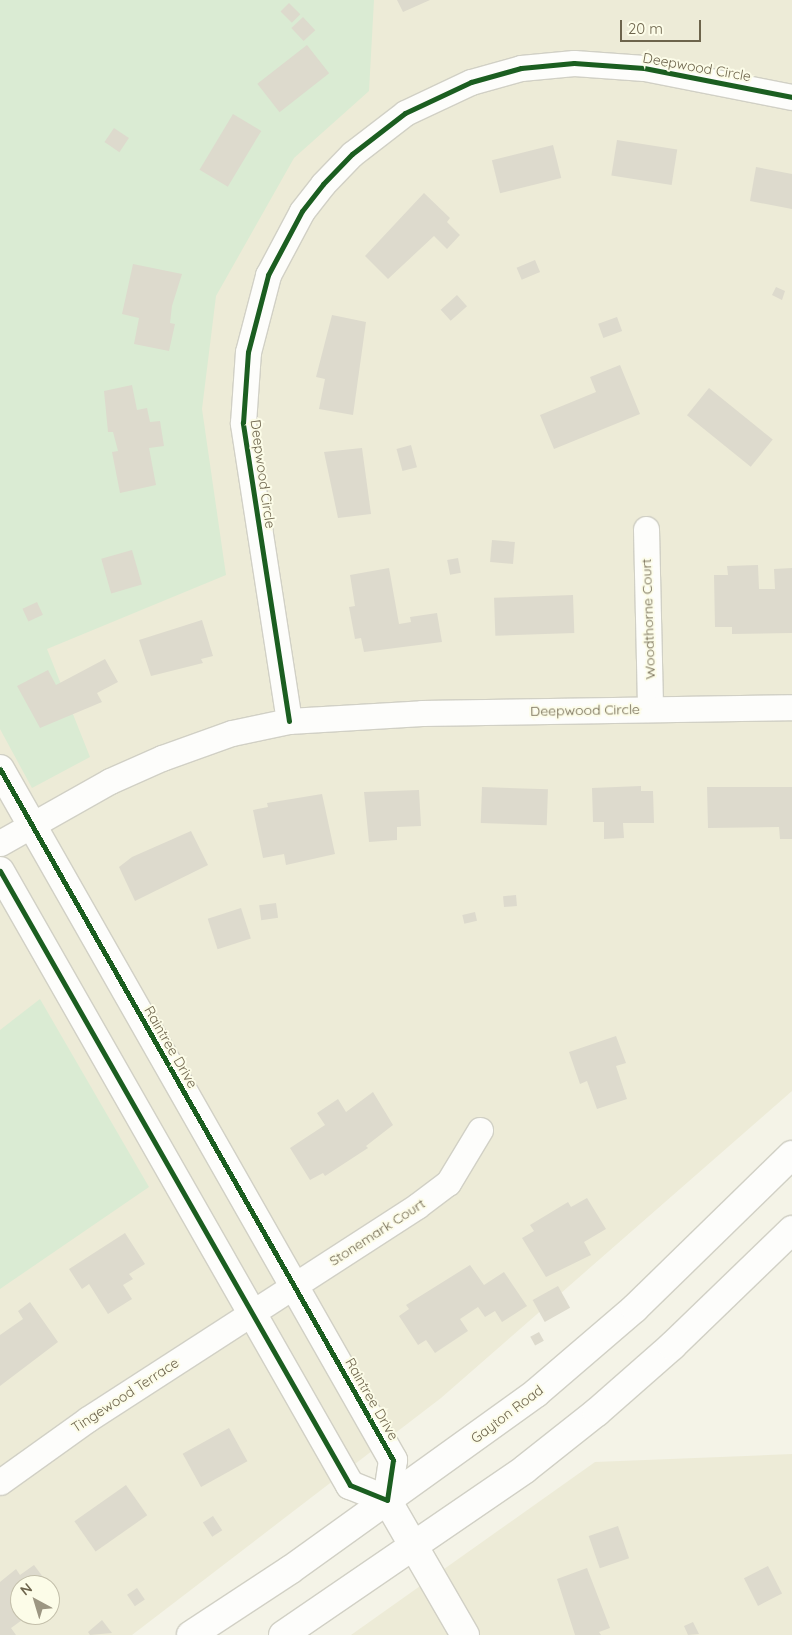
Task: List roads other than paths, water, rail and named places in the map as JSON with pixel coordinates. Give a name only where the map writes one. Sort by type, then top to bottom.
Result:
[{"type":"street","name":"Deepwood Circle","points":[[289,721],[243,423],[248,352],[268,275],[302,211],[323,184],[352,154],[406,113],[471,82],[521,68],[574,63],[644,68],[792,97]]},
{"type":"street","name":"Woodthorne Court","points":[[646,529],[650,709]]},
{"type":"street","name":"Deepwood Circle","points":[[0,843],[110,781],[162,758],[232,733],[289,721],[422,713],[792,706]]},
{"type":"street","name":"Raintree Drive","points":[[0,769],[393,1460],[387,1500]]},
{"type":"street","points":[[0,871],[350,1485],[387,1500],[465,1635]]},
{"type":"street","name":"Stonemark Court","points":[[252,1312],[448,1183],[480,1130]]},
{"type":"street","name":"Gayton Road","points":[[191,1635],[503,1419],[575,1361],[792,1155]]},
{"type":"street","points":[[283,1635],[525,1469],[597,1412],[672,1346],[792,1230]]},
{"type":"street","name":"Tingewood Terrace","points":[[0,1482],[88,1419],[252,1312]]}]
